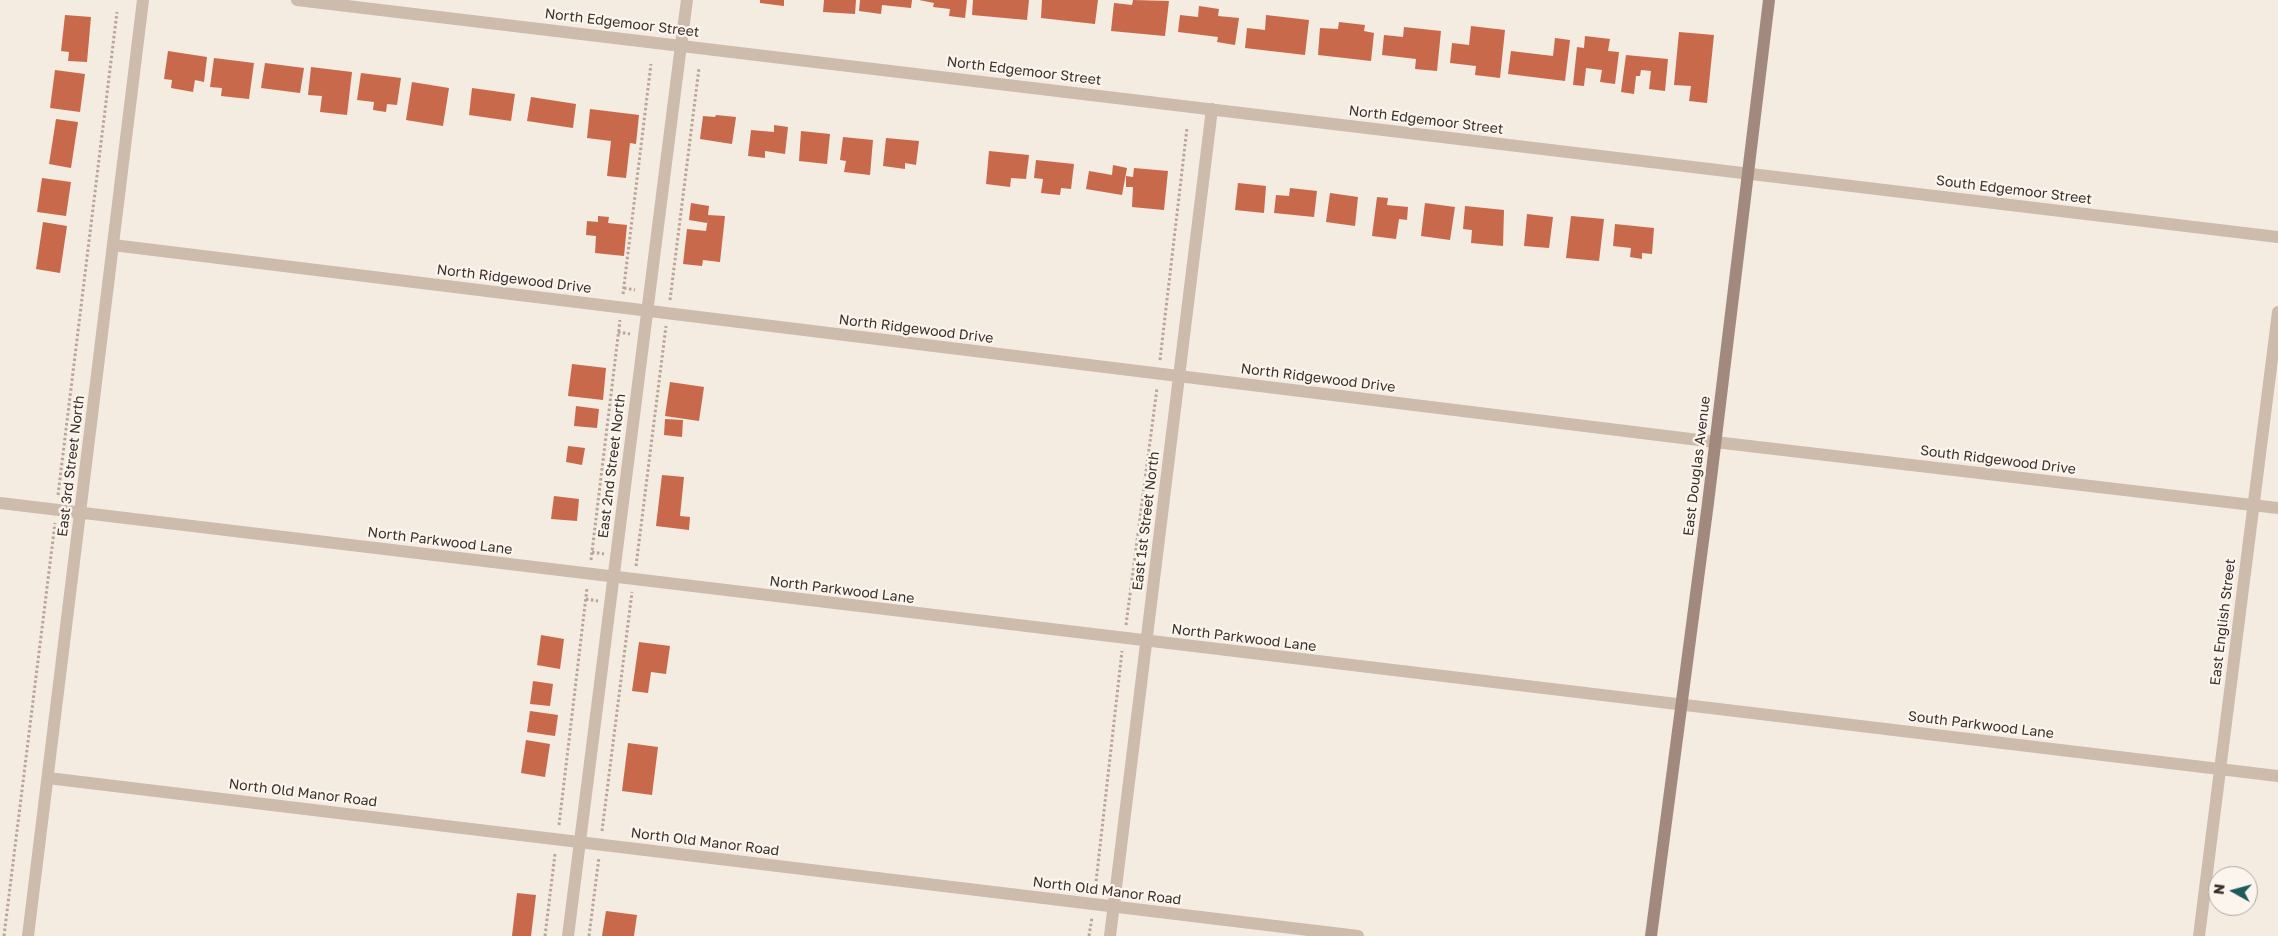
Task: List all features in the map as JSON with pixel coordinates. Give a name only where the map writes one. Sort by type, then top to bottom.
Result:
[{"type":"main road","name":"East Douglas Avenue","points":[[1651,936],[1715,442],[1768,0]]},
{"type":"street","name":"East 3rd Street North","points":[[28,936],[143,0]]},
{"type":"street","name":"North Edgemoor Street","points":[[297,0],[1747,174]]},
{"type":"street","name":"East 2nd Street North","points":[[568,936],[612,577],[687,0]]},
{"type":"street","name":"East 1st Street North","points":[[1110,936],[1212,109]]},
{"type":"street","name":"South Edgemoor Street","points":[[1747,174],[2278,237]]},
{"type":"street","name":"North Ridgewood Drive","points":[[113,245],[1715,442]]},
{"type":"street","name":"East English Street","points":[[2199,936],[2278,312]]},
{"type":"street","name":"South Ridgewood Drive","points":[[1715,442],[2278,508]]},
{"type":"street","name":"North Parkwood Lane","points":[[0,503],[1681,705]]},
{"type":"street","name":"South Parkwood Lane","points":[[1681,705],[2278,776]]},
{"type":"street","name":"North Old Manor Road","points":[[48,778],[1358,936]]},
{"type":"path","points":[[4,936],[118,12]]},
{"type":"path","points":[[545,936],[651,64]]},
{"type":"path","points":[[589,936],[700,68]]},
{"type":"path","points":[[1089,936],[1124,639],[1159,374],[1187,128]]},
{"type":"building","points":[[760,0],[784,0],[784,6],[760,3]]},
{"type":"building","points":[[824,0],[856,0],[855,14],[823,12]]},
{"type":"building","points":[[860,0],[912,0],[911,8],[882,5],[881,14],[859,11]]},
{"type":"building","points":[[919,0],[967,0],[965,18],[949,16],[950,9],[933,7],[934,3]]},
{"type":"building","points":[[973,0],[1029,0],[1027,20],[972,15]]},
{"type":"building","points":[[1042,0],[1098,0],[1095,24],[1041,18]]},
{"type":"building","points":[[1133,0],[1169,1],[1165,36],[1111,31],[1114,3],[1132,5]]},
{"type":"building","points":[[1199,6],[1219,9],[1218,16],[1239,18],[1235,45],[1217,42],[1218,37],[1178,32],[1180,15],[1198,17]]},
{"type":"building","points":[[65,15],[91,17],[87,62],[68,61],[69,52],[61,51]]},
{"type":"building","points":[[1266,15],[1309,20],[1305,55],[1245,48],[1247,28],[1265,30]]},
{"type":"building","points":[[1339,22],[1365,25],[1364,31],[1374,33],[1371,61],[1318,55],[1320,28],[1338,29]]},
{"type":"building","points":[[1471,26],[1505,30],[1500,78],[1475,75],[1476,66],[1450,63],[1452,43],[1469,45]]},
{"type":"building","points":[[1404,27],[1441,31],[1437,71],[1415,69],[1416,59],[1382,55],[1384,35],[1403,37]]},
{"type":"building","points":[[1679,32],[1714,35],[1707,103],[1689,101],[1691,86],[1674,85]]},
{"type":"building","points":[[1585,36],[1610,39],[1608,51],[1619,52],[1615,84],[1600,82],[1602,70],[1586,68],[1584,86],[1573,85],[1577,47],[1584,48]]},
{"type":"building","points":[[1555,38],[1570,40],[1565,81],[1508,74],[1511,51],[1553,56]]},
{"type":"building","points":[[168,51],[207,57],[204,82],[195,80],[193,92],[171,88],[172,80],[164,79]]},
{"type":"building","points":[[1626,55],[1668,59],[1665,91],[1649,89],[1651,71],[1641,70],[1640,76],[1636,76],[1634,94],[1621,92]]},
{"type":"building","points":[[214,58],[254,63],[249,99],[221,96],[222,88],[210,87]]},
{"type":"building","points":[[265,63],[304,68],[300,93],[261,88]]},
{"type":"building","points":[[311,67],[352,72],[347,115],[320,112],[322,96],[308,95]]},
{"type":"building","points":[[55,70],[85,74],[80,112],[50,108]]},
{"type":"building","points":[[361,73],[401,78],[397,105],[387,104],[386,112],[373,110],[374,102],[357,100]]},
{"type":"building","points":[[412,82],[449,88],[443,126],[406,120]]},
{"type":"building","points":[[472,88],[515,94],[511,121],[469,115]]},
{"type":"building","points":[[531,97],[576,104],[573,128],[527,121]]},
{"type":"building","points":[[590,109],[639,115],[636,144],[630,143],[626,178],[607,176],[611,141],[587,138]]},
{"type":"building","points":[[716,115],[736,117],[732,144],[700,139],[703,116],[715,117]]},
{"type":"building","points":[[56,119],[78,122],[71,168],[49,164]]},
{"type":"building","points":[[774,125],[788,127],[785,154],[765,151],[765,158],[748,156],[751,130],[774,132]]},
{"type":"building","points":[[801,131],[830,134],[827,164],[799,161]]},
{"type":"building","points":[[843,137],[873,140],[870,175],[844,172],[846,161],[840,160]]},
{"type":"building","points":[[886,138],[919,141],[916,165],[905,163],[905,169],[883,166]]},
{"type":"building","points":[[989,151],[1029,155],[1026,179],[1011,178],[1010,187],[986,184]]},
{"type":"building","points":[[1036,160],[1074,164],[1071,189],[1061,188],[1060,195],[1041,193],[1043,179],[1034,178]]},
{"type":"building","points":[[1113,165],[1127,168],[1122,195],[1086,189],[1089,171],[1112,175]]},
{"type":"building","points":[[1134,168],[1168,171],[1164,210],[1132,207],[1133,187],[1126,187],[1126,176],[1133,177]]},
{"type":"building","points":[[42,178],[71,182],[66,216],[37,212]]},
{"type":"building","points":[[1238,183],[1266,186],[1264,213],[1235,210]]},
{"type":"building","points":[[1290,188],[1317,191],[1314,217],[1274,213],[1276,195],[1289,196]]},
{"type":"building","points":[[1330,193],[1358,197],[1355,226],[1326,222]]},
{"type":"building","points":[[1377,197],[1388,198],[1387,205],[1408,207],[1407,220],[1399,219],[1396,239],[1372,236]]},
{"type":"building","points":[[691,203],[709,206],[708,215],[725,216],[720,262],[703,260],[702,266],[683,264],[687,229],[706,231],[708,218],[707,223],[689,220]]},
{"type":"building","points":[[1425,203],[1455,207],[1450,240],[1421,236]]},
{"type":"building","points":[[1465,206],[1504,210],[1503,246],[1471,243],[1472,230],[1463,229]]},
{"type":"building","points":[[1527,214],[1553,217],[1549,248],[1524,246]]},
{"type":"building","points":[[598,216],[609,217],[608,223],[627,225],[624,256],[595,253],[596,236],[586,235],[587,221],[598,222]]},
{"type":"building","points":[[1571,216],[1604,219],[1599,261],[1566,258]]},
{"type":"building","points":[[43,222],[67,226],[60,273],[36,269]]},
{"type":"building","points":[[1615,224],[1654,228],[1652,254],[1642,253],[1642,259],[1630,257],[1631,248],[1613,246]]},
{"type":"building","points":[[572,364],[606,368],[603,400],[568,396]]},
{"type":"building","points":[[670,382],[704,387],[699,421],[665,416]]},
{"type":"building","points":[[576,406],[599,409],[597,428],[574,426]]},
{"type":"building","points":[[665,419],[683,420],[682,437],[664,435]]},
{"type":"building","points":[[568,446],[585,448],[582,465],[566,462]]},
{"type":"building","points":[[662,475],[684,477],[680,516],[690,517],[689,530],[656,526]]},
{"type":"building","points":[[554,496],[579,499],[577,521],[551,519]]},
{"type":"building","points":[[541,635],[564,639],[560,669],[537,665]]},
{"type":"building","points":[[639,642],[670,646],[666,674],[651,672],[648,693],[632,691]]},
{"type":"building","points":[[533,681],[553,684],[550,706],[530,704]]},
{"type":"building","points":[[530,711],[558,715],[555,736],[527,732]]},
{"type":"building","points":[[526,740],[550,744],[545,777],[521,773]]},
{"type":"building","points":[[628,743],[658,747],[652,795],[622,791]]},
{"type":"building","points":[[517,893],[536,895],[531,936],[512,936]]},
{"type":"building","points":[[606,911],[637,915],[634,936],[602,936]]}]
